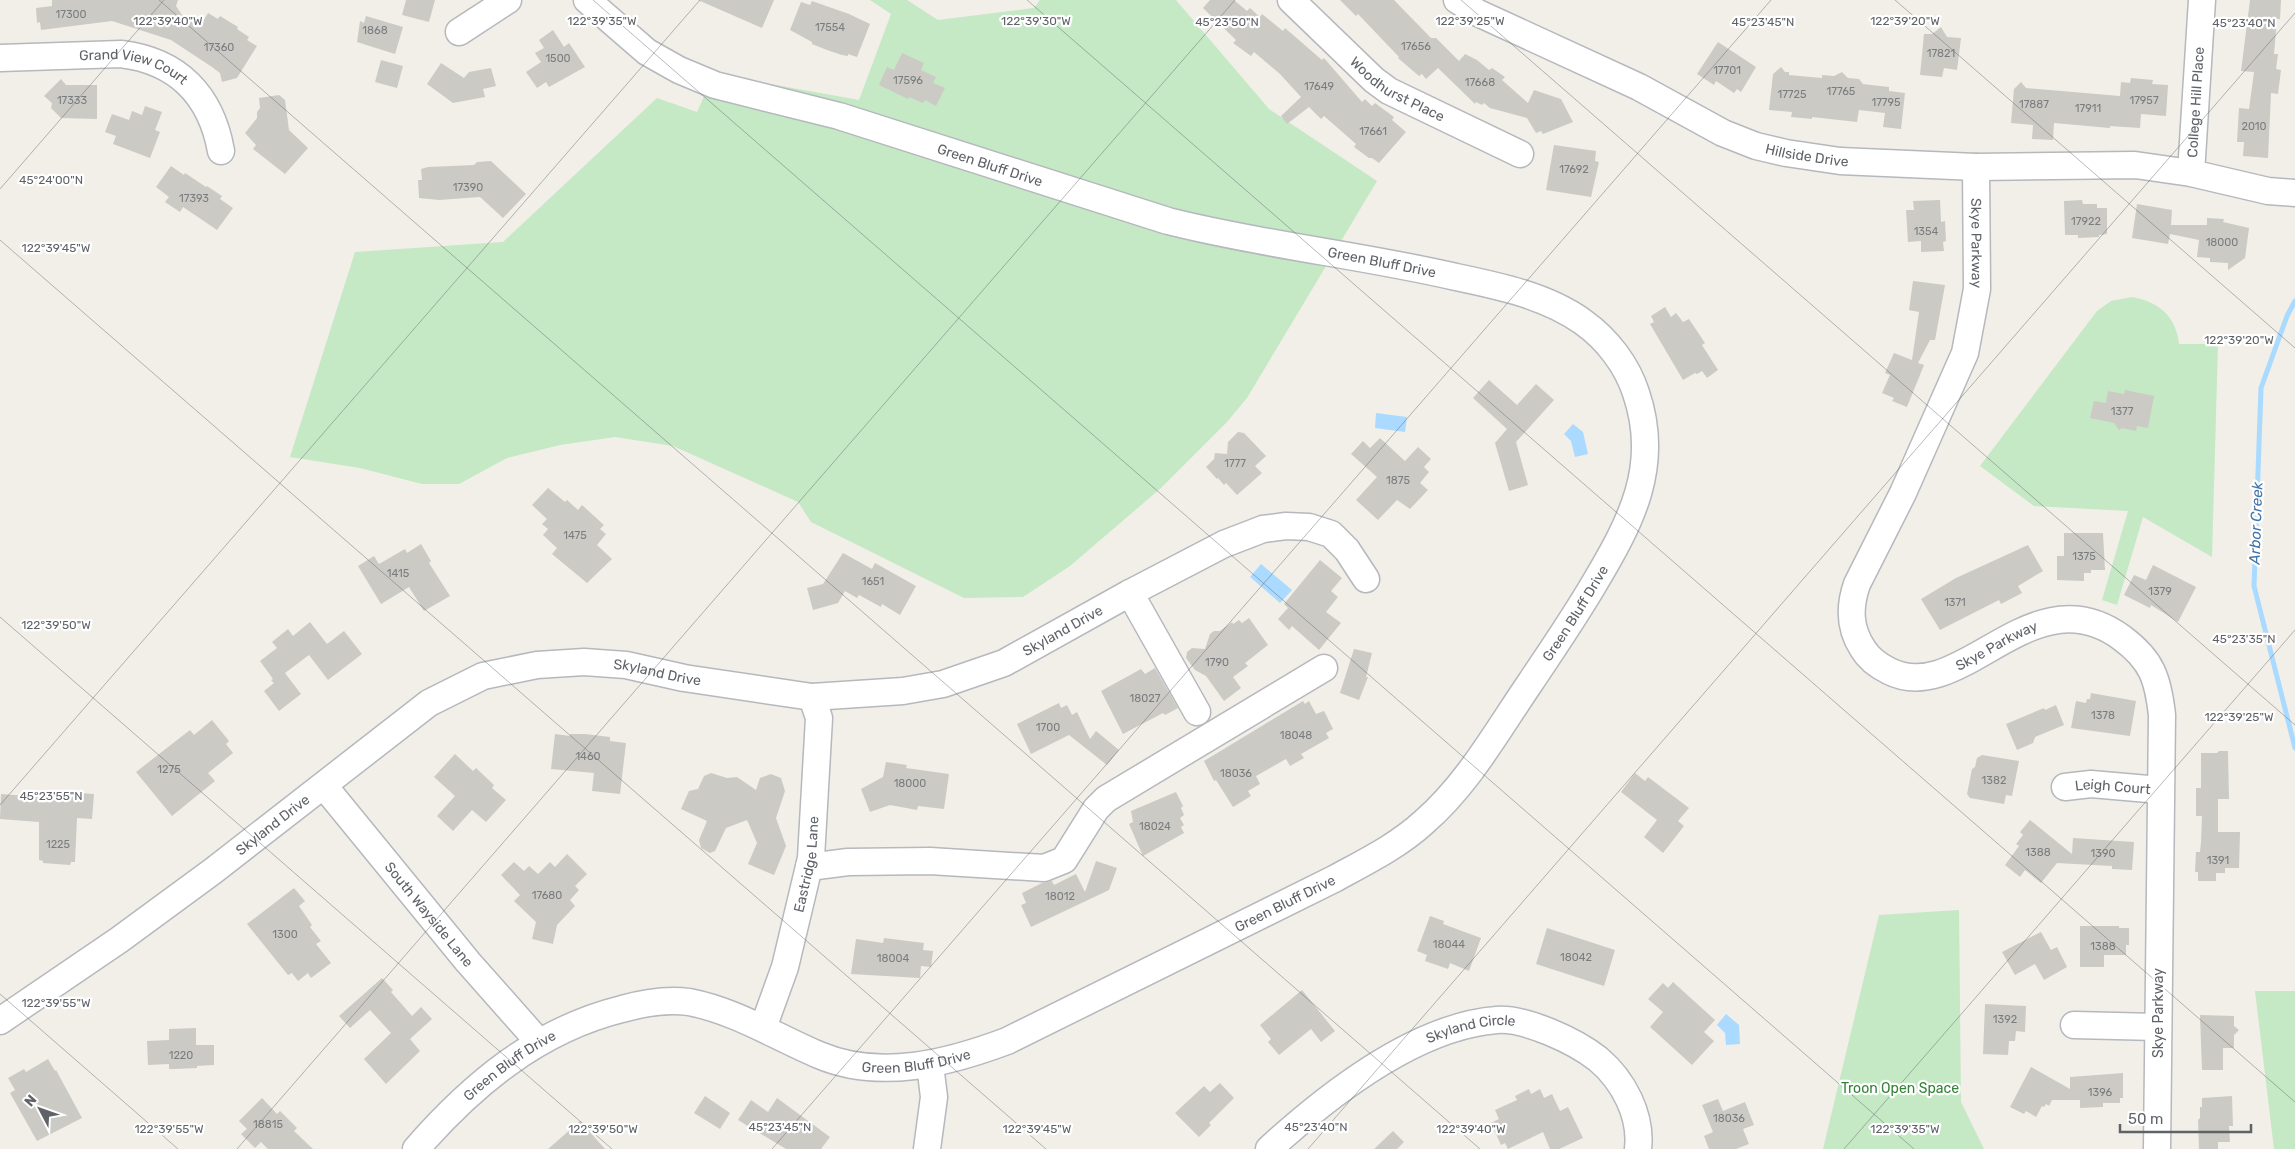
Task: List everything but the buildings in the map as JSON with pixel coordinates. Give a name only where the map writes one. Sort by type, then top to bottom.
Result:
[{"type":"street","points":[[459,32],[508,0]]},
{"type":"street","name":"Green Bluff Drive","points":[[416,1149],[447,1113],[522,1052],[573,1025],[614,1011],[649,1003],[687,1002],[714,1009],[764,1028],[817,1054],[839,1062],[899,1067],[930,1065],[970,1055],[1007,1041],[1334,879],[1382,853],[1424,823],[1466,778],[1566,630],[1621,539],[1635,508],[1644,474],[1646,449],[1645,423],[1638,397],[1625,368],[1603,340],[1583,322],[1550,303],[1479,282],[1405,265],[1208,230],[1168,221],[839,116],[715,85],[679,70],[647,52],[587,0]]},
{"type":"street","name":"Woodhurst Place","points":[[1291,0],[1374,80],[1389,91],[1520,154]]},
{"type":"street","name":"Hillside Drive","points":[[1457,0],[1478,13],[1639,88],[1723,133],[1756,146],[1786,153],[1840,161],[1976,167],[2122,164],[2191,173],[2268,191],[2295,193]]},
{"type":"street","name":"College Hill Place","points":[[2191,173],[2202,0]]},
{"type":"street","name":"Grand View Court","points":[[0,58],[121,54],[136,56],[159,63],[181,77],[199,94],[218,132],[221,151]]},
{"type":"street","name":"Skye Parkway","points":[[1976,167],[1977,289],[1965,353],[1903,493],[1858,584],[1851,610],[1853,628],[1864,652],[1878,665],[1894,674],[1920,677],[1939,673],[1960,664],[2011,635],[2034,626],[2074,619],[2092,621],[2109,628],[2138,650],[2155,677],[2162,715],[2157,1149]]},
{"type":"street","name":"Skyland Drive","points":[[0,1021],[166,906],[324,786],[388,733],[429,703],[483,676],[511,669],[584,662],[626,665],[684,678],[812,697],[903,691],[943,684],[1004,663],[1130,593],[1224,544],[1263,530],[1286,526],[1309,527],[1331,534],[1347,550],[1366,579]]},
{"type":"street","points":[[1130,593],[1203,722]]},
{"type":"street","points":[[809,867],[848,862],[930,862],[1044,868],[1064,860],[1096,809],[1106,799],[1203,722],[1324,668]]},
{"type":"street","name":"Eastridge Lane","points":[[764,1028],[785,967],[809,867],[819,718],[812,697]]},
{"type":"street","name":"Leigh Court","points":[[2065,787],[2090,784],[2160,790]]},
{"type":"street","name":"South Wayside Lane","points":[[324,786],[468,962],[538,1042]]},
{"type":"street","name":"Skyland Circle","points":[[1269,1149],[1332,1096],[1406,1048],[1434,1035],[1480,1022],[1499,1020],[1522,1023],[1561,1038],[1577,1045],[1603,1064],[1615,1077],[1631,1102],[1637,1123],[1638,1149]]},
{"type":"street","points":[[2074,1025],[2157,1027]]},
{"type":"street","points":[[927,1149],[934,1097],[930,1065]]},
{"type":"green space","points":[[870,0],[907,0],[938,20],[1034,8],[1040,0],[1176,0],[1269,109],[1377,181],[1247,398],[1226,423],[1161,488],[1070,566],[1023,597],[964,598],[811,522],[798,502],[673,446],[615,437],[560,445],[507,458],[459,484],[422,484],[360,468],[290,457],[355,252],[503,242],[657,98],[697,112],[714,74],[859,100],[891,14]]},
{"type":"green space","points":[[2132,297],[2142,299],[2158,307],[2170,318],[2179,344],[2218,344],[2212,557],[2143,517],[2117,605],[2102,600],[2128,511],[2034,506],[1980,466],[2097,311],[2111,301]]},
{"type":"green space","name":"Troon Open Space","points":[[1959,910],[1961,1102],[1984,1149],[1823,1149],[1879,915]]},
{"type":"green space","points":[[2255,991],[2295,991],[2295,1149],[2274,1149]]},
{"type":"water","points":[[1376,413],[1407,417],[1405,432],[1375,428]]},
{"type":"water","points":[[1573,424],[1583,432],[1588,454],[1575,457],[1571,441],[1564,434]]},
{"type":"water","points":[[1261,564],[1292,590],[1280,603],[1250,577]]},
{"type":"water","points":[[1726,1014],[1739,1025],[1740,1044],[1726,1045],[1725,1033],[1717,1025]]},
{"type":"waterway","name":"Arbor Creek","points":[[2295,301],[2287,316],[2261,388],[2254,586],[2295,748]]}]
